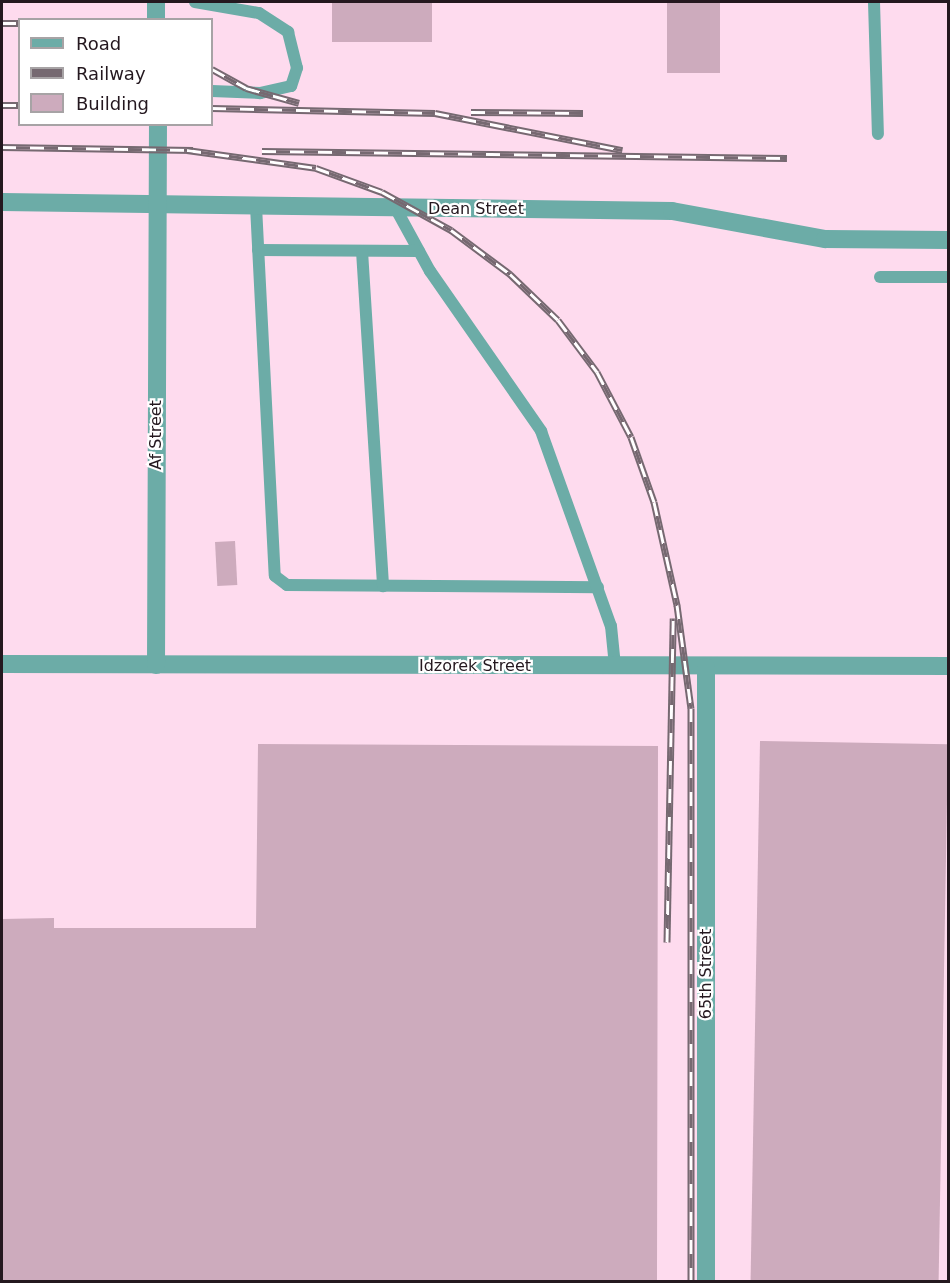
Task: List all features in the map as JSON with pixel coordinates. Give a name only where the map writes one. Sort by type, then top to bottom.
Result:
[{"type":"street","points":[[156,2],[156,18]]},
{"type":"street","name":"Af Street","points":[[156,665],[158,126]]},
{"type":"street","name":"Dean Street","points":[[2,202],[672,211],[825,238],[948,240]]},
{"type":"street","name":"Idzorek Street","points":[[2,664],[948,666]]},
{"type":"street","name":"65th Street","points":[[706,667],[706,1281]]},
{"type":"lane","points":[[195,2],[259,13],[288,32],[297,68],[291,86],[260,93],[213,91]]},
{"type":"lane","points":[[874,2],[878,134]]},
{"type":"lane","points":[[256,206],[275,576],[287,585],[598,587]]},
{"type":"lane","points":[[396,208],[419,251],[541,431],[611,626],[615,666]]},
{"type":"lane","points":[[258,250],[419,251]]},
{"type":"lane","points":[[362,251],[383,586]]},
{"type":"lane","points":[[880,277],[948,277]]},
{"type":"shaded area","points":[[2,2],[948,2],[948,1281],[2,1282]]},
{"type":"building","points":[[332,2],[432,2],[432,42],[332,42]]},
{"type":"building","points":[[667,2],[720,2],[720,73],[667,73]]},
{"type":"building","points":[[235,541],[237,585],[217,586],[215,542]]},
{"type":"building","points":[[760,741],[948,744],[939,1282],[751,1282]]},
{"type":"building","points":[[258,744],[658,746],[657,1282],[2,1282],[2,919],[54,918],[54,928],[256,928]]},
{"type":"railway","points":[[2,23],[18,23]]},
{"type":"railway","points":[[213,70],[246,88],[299,103]]},
{"type":"railway","points":[[2,105],[18,105]]},
{"type":"railway","points":[[213,108],[435,113],[622,150]]},
{"type":"railway","points":[[471,112],[583,113]]},
{"type":"railway","points":[[2,147],[193,150]]},
{"type":"railway","points":[[187,150],[316,168],[382,192],[451,230],[510,274],[558,320],[597,372],[631,437],[654,502],[677,605],[691,708],[691,1282]]},
{"type":"railway","points":[[262,151],[787,158]]},
{"type":"railway","points":[[667,942],[673,618]]}]
